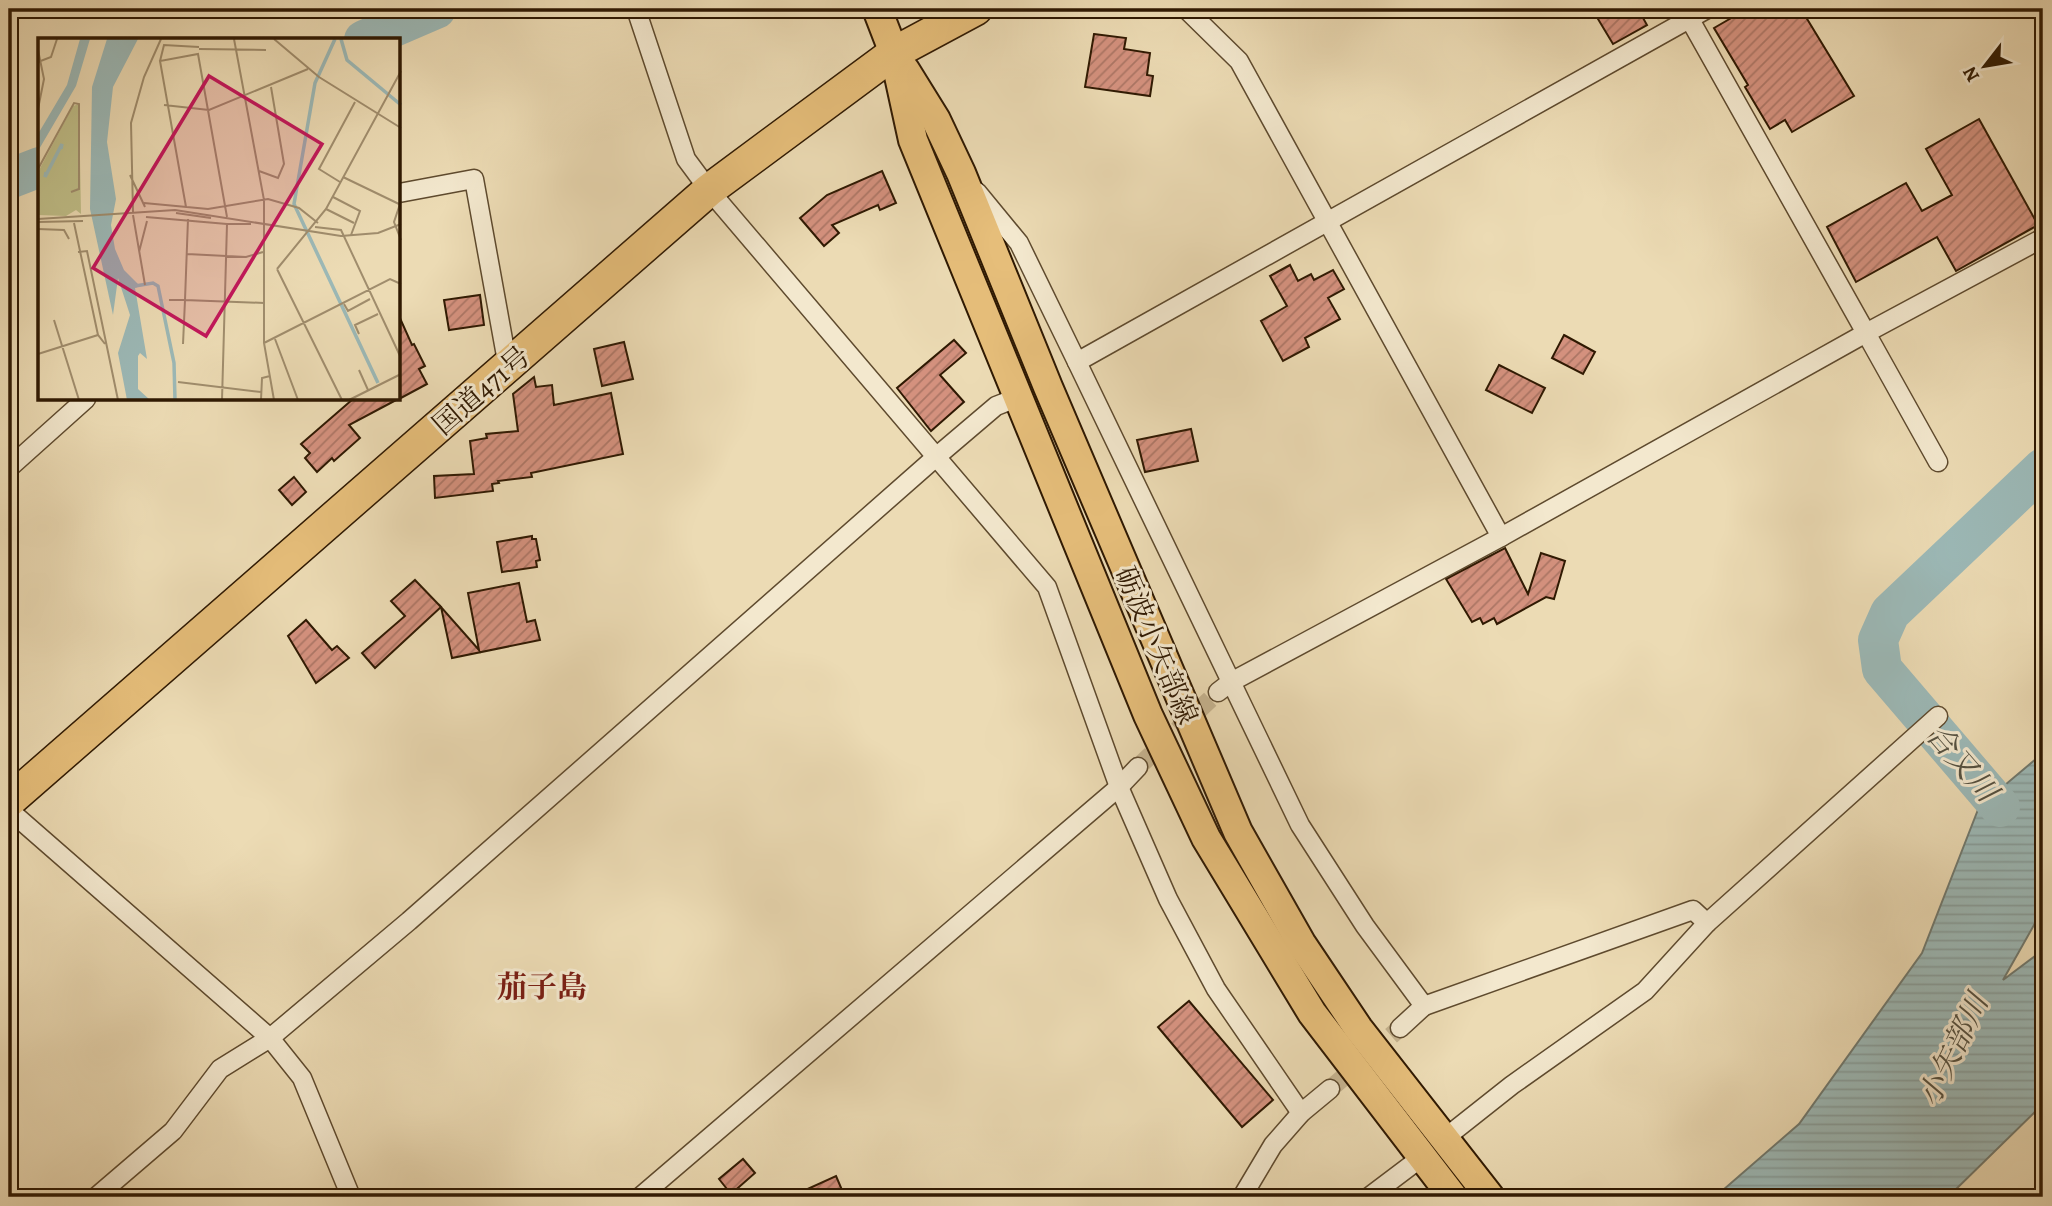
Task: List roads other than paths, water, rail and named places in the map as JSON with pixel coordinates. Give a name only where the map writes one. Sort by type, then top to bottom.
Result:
[{"type":"highway","name":"国道471号","points":[[9,801],[709,190],[894,52],[976,9]]},
{"type":"main road","name":"砺波小矢部線","points":[[877,9],[894,52],[913,140],[1148,715],[1206,838],[1312,1013],[1453,1197]]},
{"type":"main road","name":"砺波小矢部線","points":[[894,52],[936,120],[961,173],[1048,387],[1238,832],[1301,943],[1358,1028],[1490,1197]]},
{"type":"street","points":[[636,9],[686,159],[709,190],[1047,587],[1119,787],[1168,900],[1216,989],[1301,1113]]},
{"type":"street","points":[[1186,9],[1239,61],[1501,537]]},
{"type":"street","points":[[1077,362],[1328,222],[1687,14],[1707,9]]},
{"type":"street","points":[[1687,14],[1938,462]]},
{"type":"street","points":[[961,173],[1019,243],[1077,362],[1224,687],[1300,825],[1365,926],[1424,1006]]},
{"type":"street","points":[[401,193],[474,179],[508,367]]},
{"type":"street","points":[[1224,687],[2043,238]]},
{"type":"street","points":[[96,1197],[173,1131],[220,1069],[270,1038],[409,921],[936,457],[996,406],[1019,397]]},
{"type":"street","points":[[9,468],[84,401]]},
{"type":"street","points":[[1451,1146],[1512,1085],[1645,991],[1707,923],[1938,716]]},
{"type":"street","points":[[640,1197],[1119,787],[1138,767]]},
{"type":"street","points":[[9,810],[270,1038],[302,1078],[351,1197]]},
{"type":"street","points":[[1400,1028],[1424,1006],[1693,911],[1707,923]]},
{"type":"street","points":[[1242,1197],[1273,1145],[1301,1113],[1330,1089]]},
{"type":"street","points":[[1369,1197],[1429,1165]]},
{"type":"water","name":"小矢部川","points":[[2043,753],[2043,909],[2003,980],[2043,950],[2043,1104],[1948,1197],[1715,1197],[1799,1124],[1922,953],[1979,807],[1956,777],[1973,755],[2005,785]]},
{"type":"waterway","points":[[369,38],[436,9]]},
{"type":"waterway","points":[[9,179],[38,168]]},
{"type":"waterway","name":"合又川","points":[[2000,807],[1882,669],[1878,640],[1890,613],[2043,468]]},
{"type":"tunnel","points":[[1138,767],[1218,692]]},
{"type":"tunnel","points":[[1330,1089],[1400,1028]]},
{"type":"district","name":"茄子島","points":[[542,987]]}]
